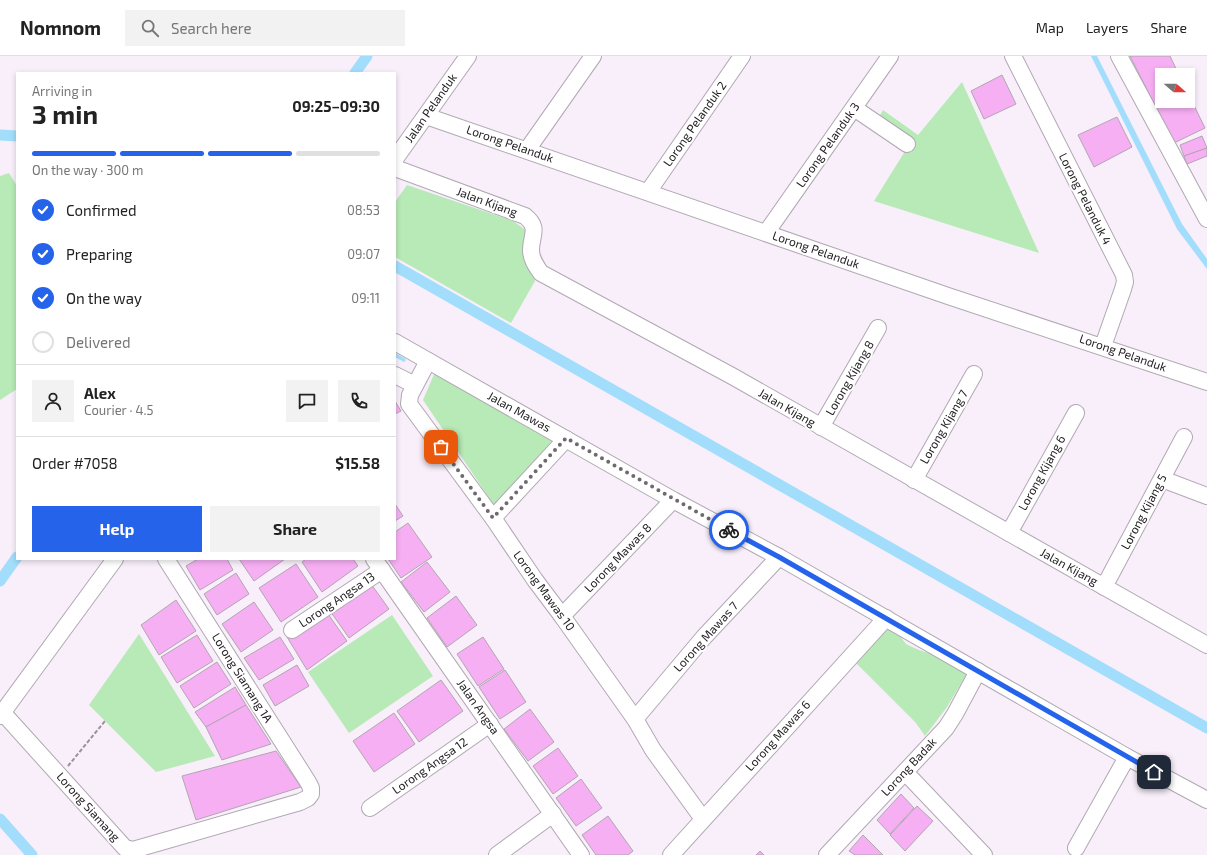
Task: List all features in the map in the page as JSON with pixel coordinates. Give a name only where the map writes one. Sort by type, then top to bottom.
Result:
[{"type":"street","name":"Jalan Pelanduk","points":[[396,158],[468,56]]},
{"type":"street","points":[[527,150],[593,56]]},
{"type":"street","name":"Lorong Pelanduk 2","points":[[648,192],[742,56]]},
{"type":"street","name":"Lorong Pelanduk 3","points":[[766,233],[890,56]]},
{"type":"street","name":"Lorong Pelanduk 4","points":[[1013,56],[1124,275],[1125,282],[1123,289],[1103,346]]},
{"type":"street","points":[[1119,56],[1207,219]]},
{"type":"street","points":[[854,108],[907,144]]},
{"type":"street","name":"Lorong Pelanduk","points":[[426,116],[955,298],[1103,346],[1207,382]]},
{"type":"street","name":"Jalan Kijang","points":[[396,168],[525,216],[533,224],[534,234],[531,250],[533,260],[541,273],[732,376],[1207,645]]},
{"type":"street","name":"Lorong Kijang 8","points":[[822,427],[878,328]]},
{"type":"street","name":"Jalan Mawas","points":[[396,343],[673,500],[779,557],[1127,757],[1207,800]]},
{"type":"street","name":"Lorong Mawas 10","points":[[428,361],[410,394],[409,404],[493,518],[535,580],[635,719],[653,750],[703,818]]},
{"type":"street","name":"Lorong Kijang 7","points":[[914,480],[974,374]]},
{"type":"street","points":[[396,376],[415,385]]},
{"type":"street","name":"Lorong Kijang 6","points":[[1009,533],[1076,414]]},
{"type":"street","name":"Lorong Kijang 5","points":[[1104,587],[1184,437]]},
{"type":"street","points":[[493,518],[566,438]]},
{"type":"street","points":[[1162,479],[1207,496]]},
{"type":"street","name":"Lorong Mawas 8","points":[[562,616],[673,500]]},
{"type":"street","name":"Lorong Mawas 7","points":[[635,719],[704,637],[779,557]]},
{"type":"street","name":"Lorong Siamang","points":[[114,560],[1,715],[60,776],[125,848],[133,850],[300,802],[308,798]]},
{"type":"street","name":"Lorong Siamang 1A","points":[[167,560],[308,782],[311,794],[308,798]]},
{"type":"street","name":"Lorong Angsa 13","points":[[292,630],[378,565]]},
{"type":"street","name":"Jalan Angsa","points":[[378,565],[581,855]]},
{"type":"street","name":"Lorong Mawas 6","points":[[672,855],[703,818],[886,618]]},
{"type":"street","name":"Lorong Badak","points":[[827,855],[946,728],[956,714],[978,671]]},
{"type":"street","name":"Lorong Angsa 12","points":[[370,808],[490,724]]},
{"type":"street","points":[[1076,848],[1127,757]]},
{"type":"street","points":[[905,772],[984,855]]},
{"type":"street","points":[[497,855],[553,814]]},
{"type":"path","points":[[60,776],[105,721]]},
{"type":"green space","points":[[962,82],[1039,253],[874,201],[907,148],[873,127],[883,110],[918,135]]},
{"type":"green space","points":[[9,173],[16,184],[16,390],[0,400],[0,176]]},
{"type":"green space","points":[[407,185],[513,221],[534,236],[533,260],[535,281],[511,323],[396,258],[396,201]]},
{"type":"green space","points":[[435,372],[554,439],[494,505],[423,400]]},
{"type":"green space","points":[[392,615],[433,676],[349,733],[308,672]]},
{"type":"green space","points":[[887,628],[894,631],[908,645],[955,664],[966,675],[947,707],[925,736],[916,723],[854,661]]},
{"type":"green space","points":[[139,634],[215,756],[156,772],[89,705]]},
{"type":"water","points":[[1091,56],[1097,56],[1182,224],[1207,259],[1207,269],[1177,229]]},
{"type":"building","points":[[1130,56],[1170,56],[1176,68],[1155,68],[1155,105]]},
{"type":"building","points":[[1002,75],[1016,104],[984,119],[971,91]]},
{"type":"building","points":[[1195,107],[1205,128],[1174,143],[1156,108]]},
{"type":"building","points":[[1117,117],[1132,147],[1094,167],[1078,135]]},
{"type":"building","points":[[1202,136],[1207,148],[1184,156],[1180,145]]},
{"type":"building","points":[[1207,148],[1207,156],[1187,164],[1184,156]]},
{"type":"building","points":[[396,403],[401,411],[396,414]]},
{"type":"building","points":[[396,506],[403,516],[396,520]]},
{"type":"building","points":[[408,523],[432,557],[401,578],[389,560],[396,560],[396,531]]},
{"type":"building","points":[[196,560],[228,560],[233,570],[200,590],[186,566]]},
{"type":"building","points":[[240,560],[284,560],[254,581]]},
{"type":"building","points":[[305,560],[354,560],[358,566],[322,592],[302,562]]},
{"type":"building","points":[[427,562],[450,592],[424,612],[401,582]]},
{"type":"building","points":[[296,564],[318,597],[281,622],[259,588]]},
{"type":"building","points":[[236,573],[249,594],[217,615],[204,594]]},
{"type":"building","points":[[371,584],[389,609],[349,638],[328,608]]},
{"type":"building","points":[[456,596],[477,625],[447,647],[427,618]]},
{"type":"building","points":[[176,600],[196,631],[159,655],[141,625]]},
{"type":"building","points":[[254,602],[273,630],[241,652],[222,624]]},
{"type":"building","points":[[326,611],[347,641],[307,670],[287,637]]},
{"type":"building","points":[[197,635],[213,661],[177,683],[161,657]]},
{"type":"building","points":[[280,637],[294,659],[259,680],[244,658]]},
{"type":"building","points":[[483,637],[504,669],[478,686],[457,654]]},
{"type":"building","points":[[217,662],[231,684],[194,708],[180,686]]},
{"type":"building","points":[[297,665],[309,686],[275,706],[263,685]]},
{"type":"building","points":[[505,670],[526,702],[500,719],[479,687]]},
{"type":"building","points":[[441,680],[463,711],[419,742],[397,711]]},
{"type":"building","points":[[235,687],[246,705],[206,727],[195,712]]},
{"type":"building","points":[[246,705],[271,744],[222,760],[206,727]]},
{"type":"building","points":[[530,709],[554,742],[528,761],[504,729]]},
{"type":"building","points":[[394,713],[415,744],[374,772],[353,741]]},
{"type":"building","points":[[558,748],[578,776],[553,794],[533,766]]},
{"type":"building","points":[[276,751],[301,787],[196,820],[182,776]]},
{"type":"building","points":[[581,779],[602,808],[576,826],[556,798]]},
{"type":"building","points":[[901,794],[914,808],[890,834],[877,820]]},
{"type":"building","points":[[917,806],[933,821],[905,851],[890,835]]},
{"type":"building","points":[[608,816],[633,851],[628,855],[596,855],[582,835]]},
{"type":"building","points":[[863,835],[883,855],[855,855],[849,851]]},
{"type":"building","points":[[760,851],[764,855],[756,855]]},
{"type":"waterway","points":[[356,72],[367,56]]},
{"type":"waterway","points":[[0,135],[16,136]]},
{"type":"waterway","points":[[396,267],[1207,728]]},
{"type":"waterway","points":[[396,356],[404,360]]},
{"type":"waterway","points":[[0,581],[16,558]]},
{"type":"waterway","points":[[0,819],[32,855]]},
{"type":"way so far","points":[[441,447],[493,518],[566,438],[673,500],[729,530]]},
{"type":"route","points":[[729,530],[779,557],[1154,772]]}]
